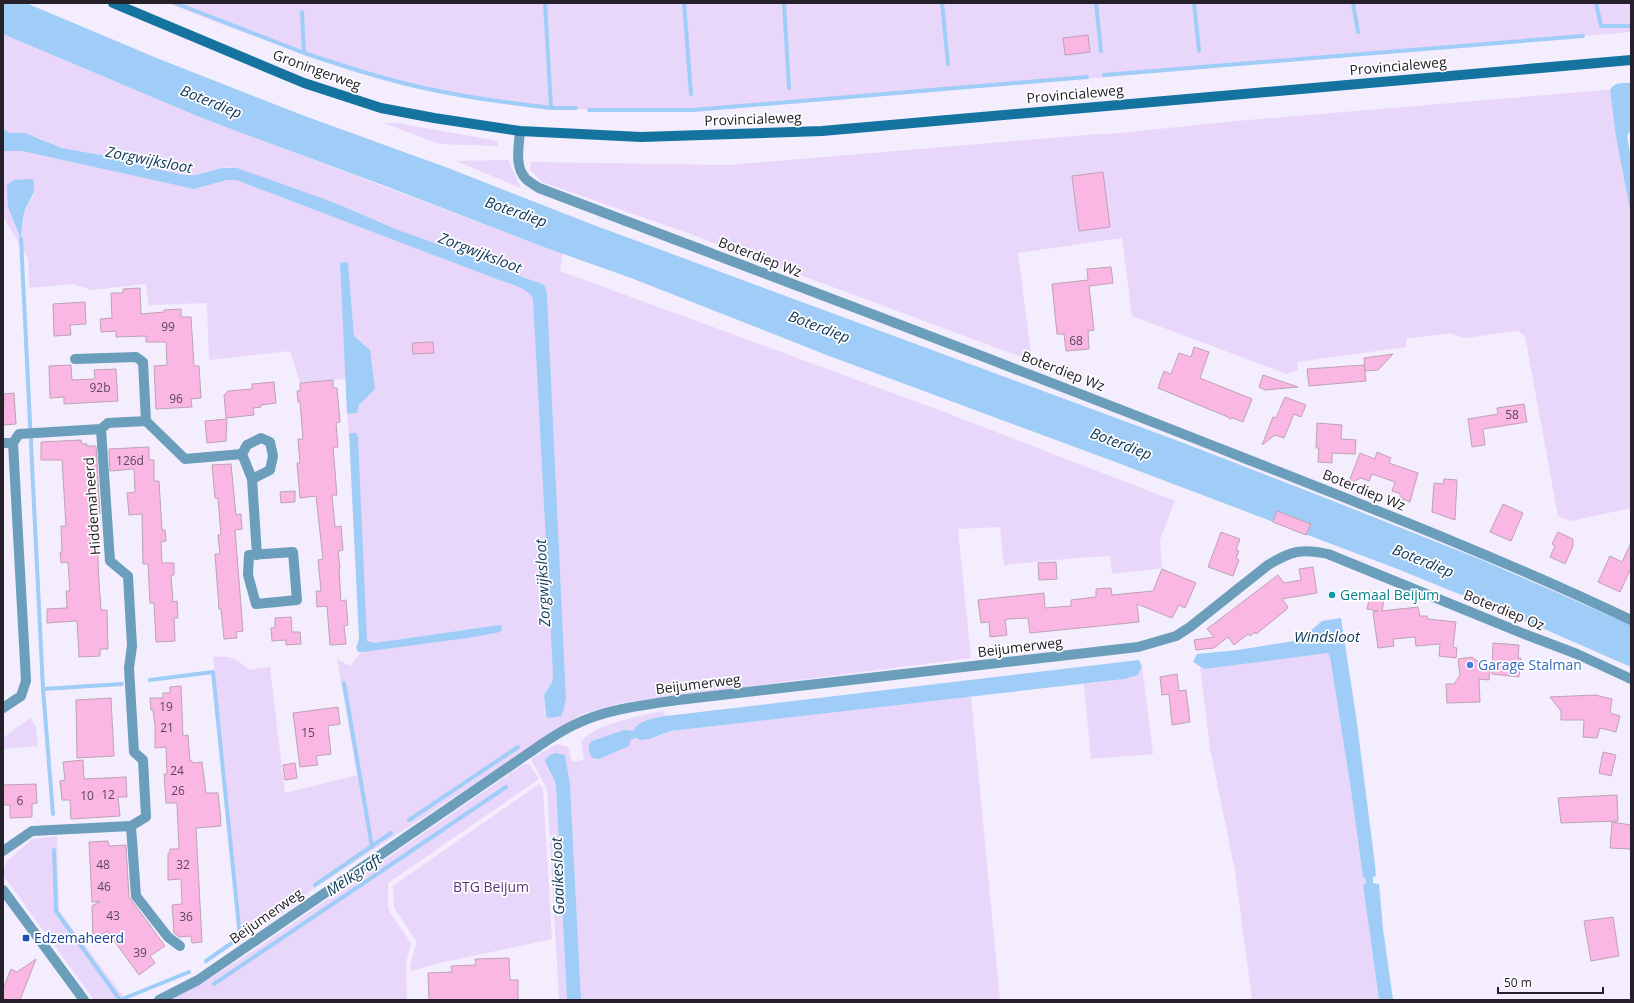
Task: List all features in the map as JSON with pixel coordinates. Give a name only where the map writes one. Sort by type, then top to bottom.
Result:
[{"type":"main road","name":"Groningerweg","points":[[113,3],[304,83],[381,108],[434,118],[520,131]]},
{"type":"main road","name":"Provincialeweg","points":[[520,131],[641,137],[822,131],[1631,60]]},
{"type":"street","name":"Boterdiep Wz","points":[[520,131],[520,170],[526,179],[539,188],[1030,373],[1437,534],[1560,586],[1631,620]]},
{"type":"street","points":[[75,359],[136,357],[143,362],[146,420],[185,459],[242,454]]},
{"type":"street","points":[[3,708],[21,696],[26,681],[8,443],[19,434],[101,429],[108,423],[146,420]]},
{"type":"street","name":"Hiddemaheerd","points":[[101,429],[110,561],[128,576],[132,646],[129,668],[134,752],[143,760],[146,816],[131,826]]},
{"type":"street","points":[[242,454],[247,445],[261,438],[270,442],[273,456],[270,470],[252,479]]},
{"type":"street","points":[[242,454],[252,479],[257,555]]},
{"type":"street","name":"Boterdiep Oz","points":[[1296,551],[1314,551],[1328,554],[1577,654],[1631,679]]},
{"type":"street","name":"Beijumerweg","points":[[159,1000],[198,980],[526,755],[576,724],[599,715],[678,700],[1138,647],[1176,636],[1190,627],[1268,565],[1296,551]]},
{"type":"street","points":[[293,552],[297,600],[256,604],[248,575],[249,555],[257,555],[293,552]]},
{"type":"street","points":[[3,851],[32,831],[131,826],[136,896],[168,937],[180,946]]},
{"type":"street","points":[[3,890],[84,1000]]},
{"type":"green space","points":[[168,3],[1631,3],[1631,32],[790,104],[762,104],[693,111],[653,111],[551,108],[483,100],[397,81],[352,69],[231,28]]},
{"type":"green space","points":[[3,34],[197,116],[541,246],[563,252],[560,271],[947,413],[1175,501],[1160,540],[1162,568],[1112,574],[1110,556],[1004,565],[1000,527],[958,529],[971,658],[621,703],[582,714],[310,891],[299,902],[242,940],[213,657],[224,656],[233,658],[249,670],[270,667],[285,793],[357,775],[337,659],[350,666],[361,652],[468,638],[501,632],[499,625],[374,643],[369,643],[366,640],[356,433],[349,433],[347,414],[357,413],[370,350],[354,336],[348,263],[340,263],[346,379],[300,382],[290,351],[209,360],[207,303],[149,305],[146,284],[92,290],[72,284],[29,288],[28,259],[3,216],[3,151],[22,151],[194,189],[227,180],[236,180],[524,289],[528,292],[533,300],[553,675],[552,682],[544,695],[545,716],[564,709],[566,699],[547,294],[545,286],[493,264],[398,230],[335,203],[227,167],[189,176],[164,172],[141,165],[137,160],[127,155],[106,156],[62,148],[40,138],[8,132],[3,129]],"holes":[[[14,180],[34,194],[24,212],[21,238]]]},
{"type":"green space","points":[[1610,90],[1616,137],[1631,215],[1631,508],[1571,521],[1558,516],[1525,336],[1518,331],[1464,338],[1450,333],[1406,339],[1406,347],[1297,362],[1298,370],[1287,374],[1132,316],[1122,238],[1018,253],[1032,361],[682,231],[542,182],[530,170],[531,162],[728,165],[1110,134],[1236,121]]},
{"type":"green space","points":[[383,123],[397,123],[498,141],[498,146],[440,144]]},
{"type":"green space","points":[[508,160],[521,188],[456,161]]},
{"type":"green space","points":[[1328,653],[1330,657],[1363,877],[1365,878],[1366,884],[1363,885],[1379,1000],[1252,1000],[1235,871],[1210,748],[1200,666],[1204,669]]},
{"type":"green space","points":[[1142,666],[1153,754],[1091,759],[1084,684],[1124,679],[1140,671]]},
{"type":"green space","points":[[971,696],[1000,1000],[581,1000],[570,784],[565,755],[546,767],[554,779],[556,786],[567,1000],[559,1000],[547,789],[532,761],[532,758],[557,744],[568,747],[572,762],[584,760],[581,742],[596,730],[630,718],[662,711],[666,716],[654,718],[633,731],[626,732],[599,759],[627,747],[630,745],[630,740],[652,739],[670,731]]},
{"type":"green space","points":[[30,718],[36,726],[38,746],[3,749],[3,738]]},
{"type":"green space","points":[[524,764],[529,764],[539,779],[388,883],[388,906],[390,913],[411,943],[406,963],[407,1000],[169,1000],[203,983],[257,948]]},
{"type":"green space","name":"BTG Beijum","points":[[539,784],[543,788],[552,939],[440,963],[410,971],[410,965],[417,942],[394,908],[393,886]]},
{"type":"green space","points":[[57,836],[59,911],[126,1000],[94,1000],[3,875],[6,862],[32,839]]},
{"type":"water","name":"Boterdiep","points":[[3,3],[26,3],[159,59],[302,115],[448,168],[591,224],[1181,442],[1482,560],[1631,625],[1631,667],[1535,625],[1395,568],[824,354],[631,278],[541,246],[197,116],[3,34]]},
{"type":"water","points":[[1631,83],[1631,130],[1627,136],[1631,159],[1631,215],[1616,137],[1610,90],[1616,84]]},
{"type":"water","points":[[3,129],[10,133],[25,133],[62,148],[106,156],[130,155],[141,165],[183,175],[195,175],[222,168],[237,168],[335,203],[398,230],[493,264],[545,286],[547,294],[566,699],[561,716],[550,718],[545,716],[544,695],[552,682],[553,675],[533,300],[528,292],[524,289],[236,180],[227,180],[194,189],[22,151],[3,151]]},
{"type":"water","points":[[33,179],[34,190],[24,213],[21,239],[8,207],[7,185],[14,180]]},
{"type":"water","points":[[348,262],[354,336],[370,350],[375,389],[359,405],[357,413],[347,414],[340,263]]},
{"type":"water","points":[[349,433],[356,433],[358,437],[367,641],[374,643],[499,625],[502,626],[501,632],[468,638],[358,652],[356,648],[359,639]]},
{"type":"water","name":"Windsloot","points":[[1341,618],[1357,723],[1375,865],[1376,876],[1373,877],[1373,883],[1379,884],[1383,929],[1393,1000],[1379,1000],[1363,885],[1366,884],[1365,878],[1363,877],[1351,790],[1330,657],[1328,653],[1204,669],[1193,662],[1197,654],[1238,650],[1300,640],[1322,621]]},
{"type":"water","points":[[1139,660],[1142,666],[1138,675],[1124,679],[670,731],[650,739],[640,740],[636,738],[630,740],[630,745],[627,747],[599,759],[593,758],[589,750],[589,745],[592,741],[624,730],[633,731],[643,722],[666,716]]},
{"type":"water","points":[[556,753],[565,755],[570,784],[581,1000],[567,1000],[556,786],[545,760],[550,755]]},
{"type":"building","points":[[1088,35],[1090,52],[1065,55],[1063,38]]},
{"type":"building","points":[[1103,172],[1110,227],[1079,231],[1072,176]]},
{"type":"building","points":[[1111,267],[1113,283],[1089,286],[1094,330],[1088,331],[1089,349],[1066,351],[1064,334],[1057,334],[1052,284],[1088,280],[1087,269]]},
{"type":"building","points":[[140,288],[141,314],[181,309],[181,317],[191,317],[194,366],[199,366],[201,398],[191,399],[192,407],[156,409],[154,366],[167,365],[166,342],[146,342],[146,336],[116,337],[116,331],[101,332],[100,319],[112,318],[111,293],[123,293],[123,289]]},
{"type":"building","points":[[85,302],[86,324],[70,325],[71,335],[54,336],[53,304]]},
{"type":"building","points":[[433,342],[434,353],[413,354],[412,343]]},
{"type":"building","points":[[1194,347],[1209,352],[1200,378],[1252,399],[1243,422],[1233,418],[1230,419],[1158,388],[1164,371],[1171,374],[1179,353],[1191,357]]},
{"type":"building","points":[[1393,354],[1378,370],[1365,371],[1364,358]]},
{"type":"building","points":[[71,365],[72,380],[95,379],[94,370],[116,369],[118,401],[64,404],[64,397],[50,398],[49,366]]},
{"type":"building","points":[[1364,365],[1366,381],[1309,386],[1307,369]]},
{"type":"building","points":[[1263,375],[1298,387],[1265,390],[1259,387]]},
{"type":"building","points":[[333,380],[333,388],[337,388],[340,422],[336,423],[338,447],[333,447],[337,495],[332,495],[335,527],[341,526],[343,550],[338,551],[341,601],[346,600],[348,625],[344,626],[346,644],[330,645],[327,606],[317,607],[316,591],[321,591],[318,560],[323,559],[316,496],[300,498],[297,463],[300,463],[298,439],[303,439],[300,402],[298,402],[297,391],[300,391],[300,383]]},
{"type":"building","points":[[274,382],[276,403],[261,405],[261,407],[253,408],[254,415],[226,418],[224,395],[228,391],[252,389],[252,384]]},
{"type":"building","points":[[14,393],[16,424],[3,425],[4,394]]},
{"type":"building","points":[[1285,397],[1306,405],[1301,417],[1294,414],[1284,438],[1275,435],[1262,445],[1273,417],[1276,418]]},
{"type":"building","points":[[1524,404],[1527,422],[1483,429],[1485,445],[1472,447],[1468,419],[1498,414],[1497,408]]},
{"type":"building","points":[[227,419],[226,441],[207,443],[205,421]]},
{"type":"building","points":[[1317,423],[1342,425],[1341,439],[1356,440],[1355,454],[1332,453],[1332,463],[1318,462],[1319,448],[1316,448]]},
{"type":"building","points":[[81,440],[82,444],[87,444],[87,446],[96,446],[100,514],[96,514],[99,582],[101,610],[107,610],[108,649],[100,649],[100,656],[79,657],[77,621],[47,623],[47,609],[67,608],[66,591],[70,591],[68,562],[61,563],[60,552],[62,552],[61,526],[66,526],[62,460],[41,460],[41,442]]},
{"type":"building","points":[[149,447],[149,460],[154,460],[154,481],[159,481],[162,530],[165,530],[166,541],[161,542],[162,563],[174,563],[174,575],[171,575],[173,602],[177,601],[178,618],[174,618],[175,641],[156,642],[154,603],[150,603],[148,564],[143,564],[142,514],[129,515],[127,493],[135,492],[134,469],[110,471],[109,449]]},
{"type":"building","points":[[1377,452],[1391,458],[1389,463],[1418,473],[1410,502],[1402,499],[1399,493],[1392,491],[1395,482],[1372,474],[1369,481],[1361,478],[1348,484],[1360,453],[1375,459]]},
{"type":"building","points":[[231,464],[236,515],[241,514],[242,529],[235,530],[243,631],[236,632],[237,638],[224,639],[221,609],[219,609],[215,554],[220,554],[218,535],[221,535],[218,498],[215,498],[212,465]]},
{"type":"building","points":[[1444,479],[1457,480],[1455,520],[1432,512],[1434,483],[1443,484]]},
{"type":"building","points":[[295,491],[295,502],[281,503],[280,492]]},
{"type":"building","points":[[1503,504],[1523,513],[1511,541],[1490,532]]},
{"type":"building","points":[[1277,511],[1311,524],[1306,535],[1273,522]]},
{"type":"building","points":[[1221,532],[1240,539],[1236,550],[1239,551],[1236,558],[1239,560],[1233,576],[1208,567]]},
{"type":"building","points":[[1558,532],[1573,539],[1573,546],[1565,564],[1550,557],[1555,546],[1552,544]]},
{"type":"building","points":[[1631,543],[1631,568],[1620,592],[1598,582],[1610,556],[1622,562]]},
{"type":"building","points":[[1056,562],[1057,579],[1039,580],[1038,563]]},
{"type":"building","points":[[1313,567],[1317,593],[1282,599],[1288,607],[1286,610],[1256,634],[1255,632],[1250,636],[1248,634],[1234,645],[1228,637],[1214,648],[1196,650],[1194,640],[1214,637],[1207,629],[1278,575],[1284,583],[1301,580],[1299,569]]},
{"type":"building","points":[[1162,569],[1196,583],[1185,608],[1179,605],[1172,618],[1137,604],[1139,622],[1030,633],[1028,618],[1007,619],[1005,620],[1007,635],[990,637],[989,622],[981,623],[978,600],[1044,593],[1045,608],[1071,606],[1071,600],[1096,597],[1096,589],[1111,588],[1112,595],[1153,591]]},
{"type":"building","points":[[1371,591],[1385,594],[1382,611],[1418,607],[1420,616],[1427,616],[1428,619],[1456,622],[1453,647],[1457,648],[1456,658],[1439,656],[1440,644],[1416,646],[1415,637],[1393,639],[1394,646],[1378,648],[1373,612],[1378,611],[1367,609]]},
{"type":"building","points":[[291,617],[292,632],[300,632],[301,644],[286,645],[286,640],[272,641],[271,628],[275,628],[275,618]]},
{"type":"building","points":[[1493,643],[1519,645],[1518,658],[1521,658],[1519,677],[1492,674]]},
{"type":"building","points":[[1472,657],[1490,670],[1489,680],[1479,679],[1480,702],[1447,703],[1446,684],[1454,684],[1460,675],[1458,659]]},
{"type":"building","points":[[1177,674],[1179,691],[1186,690],[1190,722],[1172,725],[1169,694],[1162,695],[1160,677]]},
{"type":"building","points":[[181,686],[183,736],[188,735],[190,761],[193,763],[202,762],[206,793],[218,793],[221,826],[196,828],[202,942],[192,943],[191,936],[179,937],[174,933],[172,905],[182,904],[181,879],[168,880],[168,853],[170,853],[170,849],[179,849],[177,803],[166,803],[164,774],[167,774],[166,747],[155,748],[155,726],[150,698],[163,698],[163,693],[170,693],[170,687]]},
{"type":"building","points":[[1595,695],[1612,699],[1610,713],[1620,716],[1616,732],[1600,728],[1597,738],[1583,737],[1584,720],[1561,720],[1561,711],[1550,697]]},
{"type":"building","points":[[111,698],[114,756],[77,758],[76,700]]},
{"type":"building","points":[[338,707],[340,724],[328,726],[331,754],[316,756],[318,765],[300,767],[293,713]]},
{"type":"building","points":[[1603,752],[1616,755],[1611,776],[1599,773]]},
{"type":"building","points":[[83,760],[84,779],[126,777],[127,797],[118,797],[120,816],[71,819],[70,800],[62,800],[60,781],[65,780],[63,762]]},
{"type":"building","points":[[295,763],[297,778],[285,780],[283,765]]},
{"type":"building","points":[[36,784],[37,803],[32,804],[32,817],[10,818],[10,805],[3,805],[3,785]]},
{"type":"building","points":[[1617,795],[1618,821],[1561,823],[1558,798]]},
{"type":"building","points":[[1612,822],[1631,825],[1631,849],[1610,848]]},
{"type":"building","points":[[108,841],[109,846],[126,845],[129,897],[165,946],[150,956],[155,963],[139,975],[107,931],[93,941],[92,906],[100,901],[92,902],[89,842]]},
{"type":"building","points":[[1613,917],[1619,956],[1591,961],[1584,921]]},
{"type":"building","points":[[509,958],[510,980],[518,980],[518,1000],[429,1000],[428,973],[452,972],[451,966],[476,965],[475,959]]},
{"type":"building","points":[[36,959],[20,1000],[3,1000],[3,989],[11,969],[17,972]]},
{"type":"waterway","points":[[175,3],[304,53]]},
{"type":"waterway","points":[[545,3],[551,108],[576,108]]},
{"type":"waterway","points":[[684,3],[691,94]]},
{"type":"waterway","points":[[784,3],[789,88]]},
{"type":"waterway","points":[[942,3],[948,64]]},
{"type":"waterway","points":[[1096,3],[1101,51]]},
{"type":"waterway","points":[[1194,3],[1199,51]]},
{"type":"waterway","points":[[1353,3],[1358,32]]},
{"type":"waterway","points":[[1596,3],[1601,26],[1631,26]]},
{"type":"waterway","points":[[302,12],[304,53],[398,82],[442,92],[551,108]]},
{"type":"waterway","points":[[1104,75],[1583,36]]},
{"type":"waterway","points":[[589,110],[693,110],[1087,77]]},
{"type":"waterway","points":[[21,239],[43,689],[53,814]]},
{"type":"waterway","points":[[150,680],[213,672],[240,937]]},
{"type":"waterway","points":[[344,683],[372,847]]},
{"type":"waterway","points":[[43,689],[122,684]]},
{"type":"waterway","points":[[409,820],[518,747]]},
{"type":"waterway","name":"Melkgraft","points":[[214,984],[506,787]]},
{"type":"waterway","points":[[315,885],[391,833]]},
{"type":"waterway","points":[[54,850],[56,911],[120,1000],[189,972]]},
{"type":"waterway","points":[[206,961],[296,898]]},
{"type":"place","name":"Gemaal Beijum","points":[[1332,595]]},
{"type":"place","name":"Garage Stalman","points":[[1470,665]]},
{"type":"place","name":"Edzemaheerd","points":[[26,938]]},
{"type":"water label","name":"Zorgwijksloot","points":[[149,160]]},
{"type":"water label","name":"Zorgwijksloot","points":[[480,253]]},
{"type":"water label","name":"Zorgwijksloot","points":[[543,583]]},
{"type":"water label","name":"Gaaikesloot","points":[[558,876]]}]
